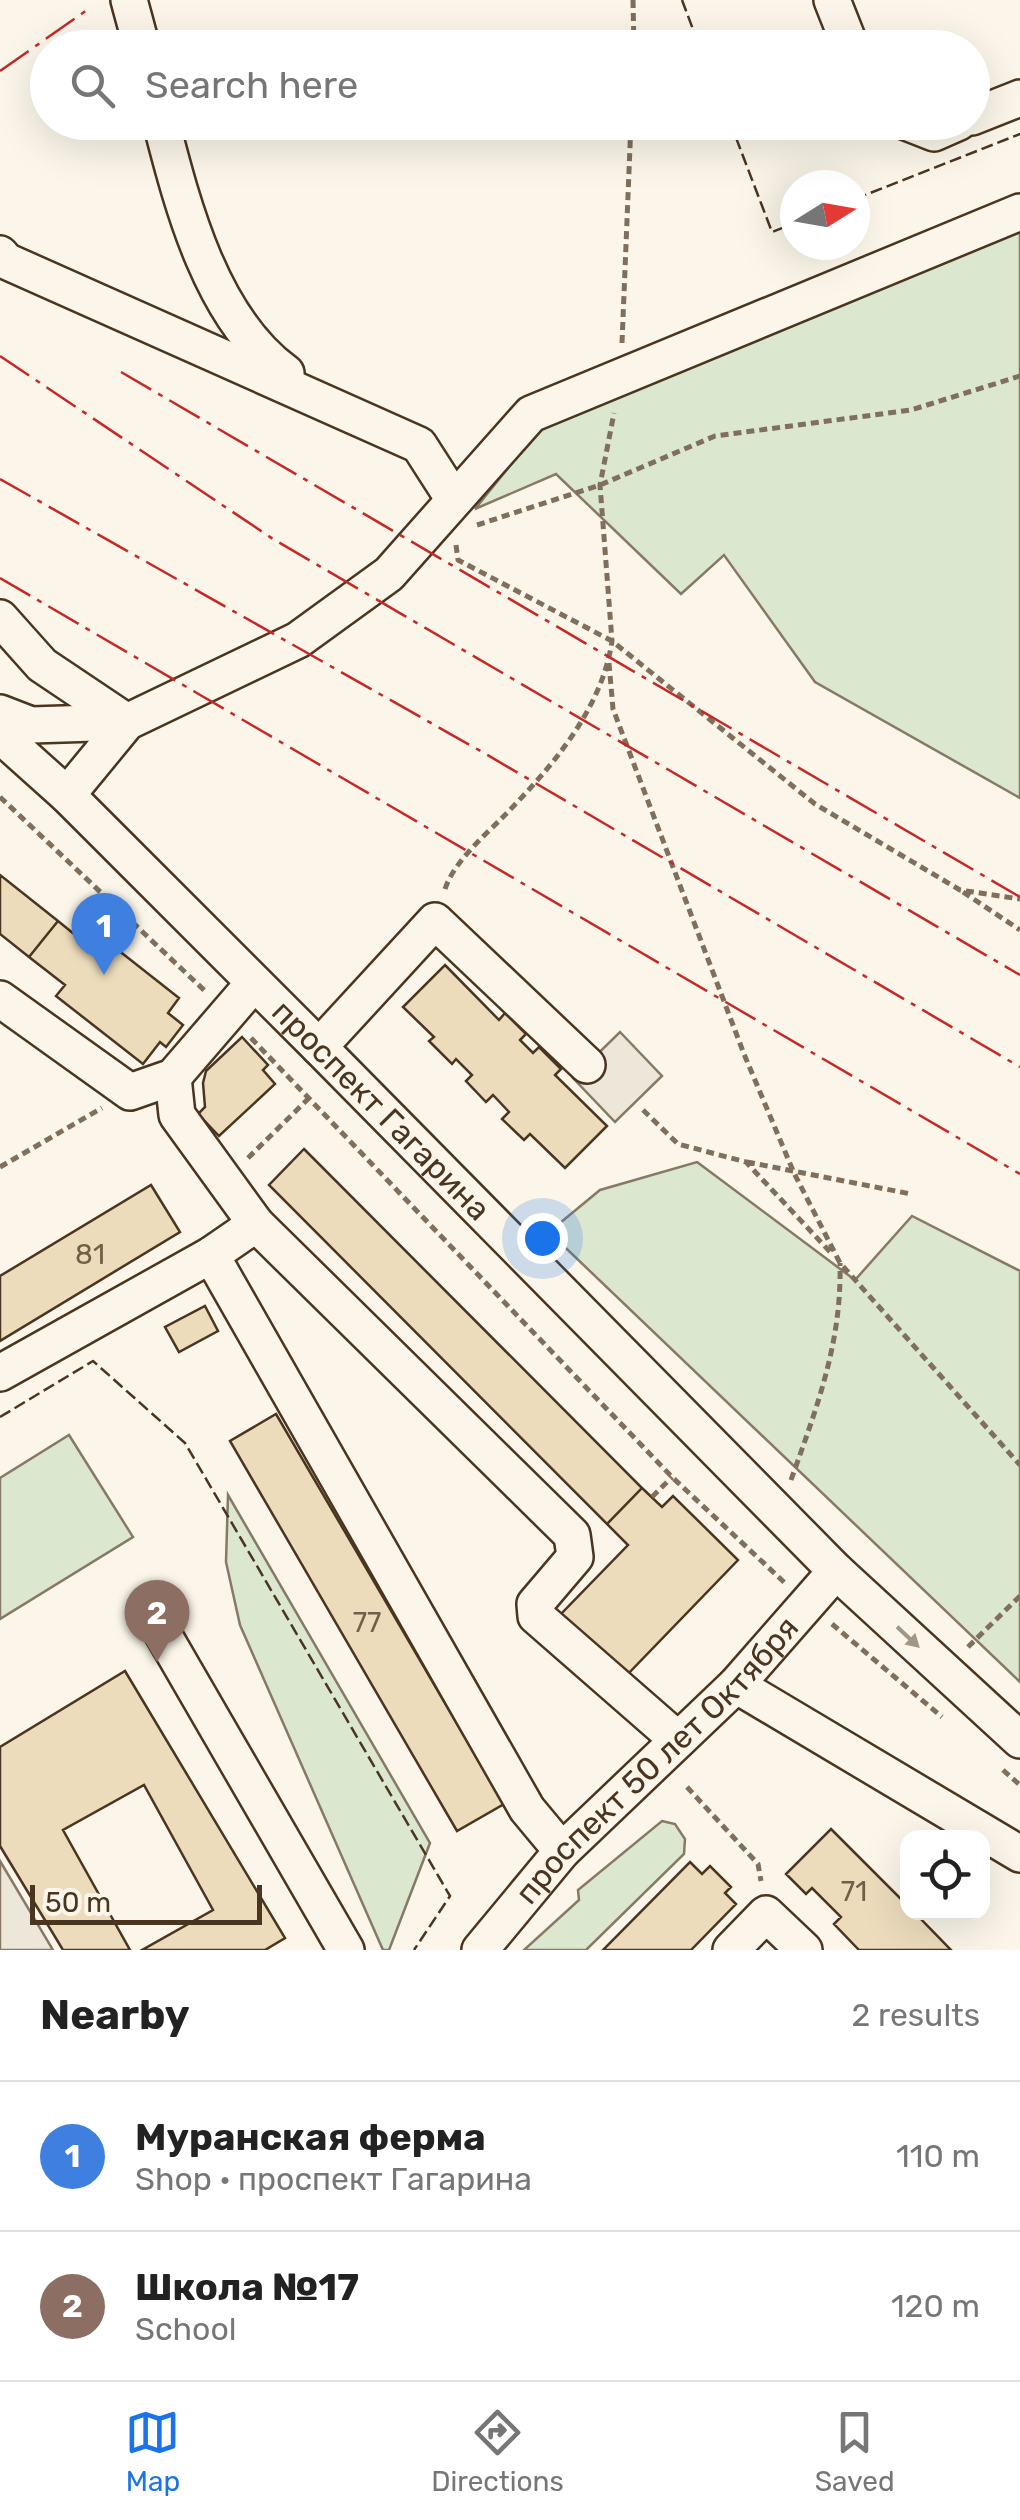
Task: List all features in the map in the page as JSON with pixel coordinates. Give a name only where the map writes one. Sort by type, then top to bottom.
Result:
[{"type":"street","points":[[130,0],[138,30]]},
{"type":"street","points":[[832,0],[844,30]]},
{"type":"street","points":[[990,110],[1020,98]]},
{"type":"street","points":[[167,140],[214,283],[260,354],[323,400]]},
{"type":"street","points":[[0,713],[31,725],[127,722],[298,640],[389,574],[463,512],[531,414],[1020,212]]},
{"type":"street","points":[[2,259],[418,445],[463,512]]},
{"type":"street","points":[[0,618],[42,666],[127,722]]},
{"type":"street","points":[[67,795],[127,722]]},
{"type":"street","name":"проспект Гагарина","points":[[0,735],[67,795],[836,1571],[944,1670],[1007,1750]]},
{"type":"street","points":[[319,1047],[435,920],[587,1065]]},
{"type":"street","points":[[0,999],[130,1092],[173,1077],[254,982]]},
{"type":"street","points":[[173,1077],[177,1115],[256,1224],[572,1535],[575,1557],[535,1604],[536,1616],[678,1740]]},
{"type":"street","points":[[0,1373],[211,1256],[256,1224]]},
{"type":"street","points":[[211,1256],[527,1809],[562,1852]]},
{"type":"street","name":"проспект 50 лет Октября","points":[[480,1950],[562,1852],[736,1685],[836,1571]]},
{"type":"street","points":[[156,1622],[336,1947]]},
{"type":"street","points":[[736,1685],[1020,1854]]},
{"type":"street","points":[[731,1950],[766,1914],[804,1950]]},
{"type":"path","points":[[633,0],[634,30]]},
{"type":"path","points":[[435,920],[449,877],[558,760],[608,662],[612,641],[600,485],[622,376],[630,140]]},
{"type":"path","points":[[1020,376],[911,410],[716,436],[600,485],[463,512],[458,560],[612,641],[814,804],[1020,930]]},
{"type":"path","points":[[608,662],[613,709],[794,1173],[840,1262],[841,1310],[834,1354],[778,1512]]},
{"type":"path","points":[[0,798],[228,1014],[672,1477],[808,1604],[951,1724]]},
{"type":"path","points":[[960,890],[1020,898]]},
{"type":"path","points":[[0,1168],[130,1092]]},
{"type":"path","points":[[643,1110],[678,1144],[794,1173],[911,1194]]},
{"type":"path","points":[[746,1162],[1020,1465]]},
{"type":"path","points":[[652,1497],[672,1477]]},
{"type":"path","points":[[944,1670],[1020,1596]]},
{"type":"path","points":[[1007,1750],[1020,1784]]},
{"type":"path","points":[[687,1787],[758,1864],[766,1914]]},
{"type":"green space","points":[[1020,227],[1020,798],[815,682],[724,555],[681,594],[556,474],[475,509],[540,428]]},
{"type":"green space","points":[[697,1162],[855,1280],[912,1216],[1020,1271],[1020,1682],[549,1232],[600,1190]]},
{"type":"green space","points":[[69,1435],[133,1537],[0,1619],[0,1478]]},
{"type":"green space","points":[[228,1495],[430,1843],[389,1950],[383,1950],[240,1625],[226,1562]]},
{"type":"green space","points":[[662,1821],[675,1824],[685,1839],[684,1854],[586,1950],[524,1950],[579,1900],[578,1890]]},
{"type":"shaded area","points":[[620,1032],[662,1076],[615,1122],[573,1078]]},
{"type":"shaded area","points":[[0,1861],[53,1950],[0,1950]]},
{"type":"building","points":[[0,875],[58,921],[29,957],[0,934]]},
{"type":"building","points":[[58,921],[90,947],[99,935],[179,998],[168,1013],[183,1025],[166,1047],[160,1042],[143,1064],[56,996],[65,985],[29,957]]},
{"type":"building","points":[[445,965],[499,1020],[505,1013],[526,1034],[520,1040],[533,1053],[539,1047],[561,1069],[555,1075],[607,1126],[565,1168],[530,1134],[524,1140],[502,1119],[509,1112],[493,1095],[486,1102],[466,1081],[472,1075],[456,1059],[452,1064],[429,1041],[434,1037],[403,1007]]},
{"type":"building","points":[[242,1037],[268,1065],[263,1070],[275,1084],[219,1136],[198,1114],[205,1107],[203,1083],[206,1071]]},
{"type":"building","points":[[304,1149],[642,1488],[607,1524],[269,1185]]},
{"type":"building","points":[[151,1185],[180,1232],[0,1341],[0,1276]]},
{"type":"building","points":[[205,1306],[218,1331],[179,1352],[165,1327]]},
{"type":"building","points":[[276,1414],[504,1804],[457,1831],[230,1441]]},
{"type":"building","points":[[642,1488],[662,1507],[673,1496],[738,1560],[625,1677],[561,1614],[628,1545],[607,1524]]},
{"type":"building","points":[[125,1671],[285,1938],[265,1950],[142,1950],[213,1910],[144,1785],[63,1830],[130,1950],[63,1950],[0,1846],[0,1747]]},
{"type":"building","points":[[831,1829],[900,1898],[900,1920],[922,1920],[951,1950],[859,1950],[834,1924],[841,1917],[812,1888],[806,1894],[786,1874]]},
{"type":"building","points":[[690,1862],[702,1874],[710,1866],[731,1887],[725,1893],[736,1904],[691,1950],[603,1950]]},
{"type":"fence","points":[[682,0],[693,30]]},
{"type":"fence","points":[[870,193],[1020,134]]},
{"type":"fence","points":[[737,140],[772,232],[780,229]]},
{"type":"fence","points":[[0,1417],[93,1361],[185,1443],[450,1896],[414,1950]]},
{"type":"power","points":[[58,30],[87,10]]},
{"type":"power","points":[[0,71],[30,50]]},
{"type":"power","points":[[0,356],[273,539],[1020,975]]},
{"type":"power","points":[[121,372],[1020,897]]},
{"type":"power","points":[[0,479],[484,753],[1020,1067]]},
{"type":"power","points":[[0,578],[1020,1174]]},
{"type":"place","name":"Муранская ферма","points":[[104,975]]},
{"type":"place","name":"Школа №17","points":[[157,1662]]}]
